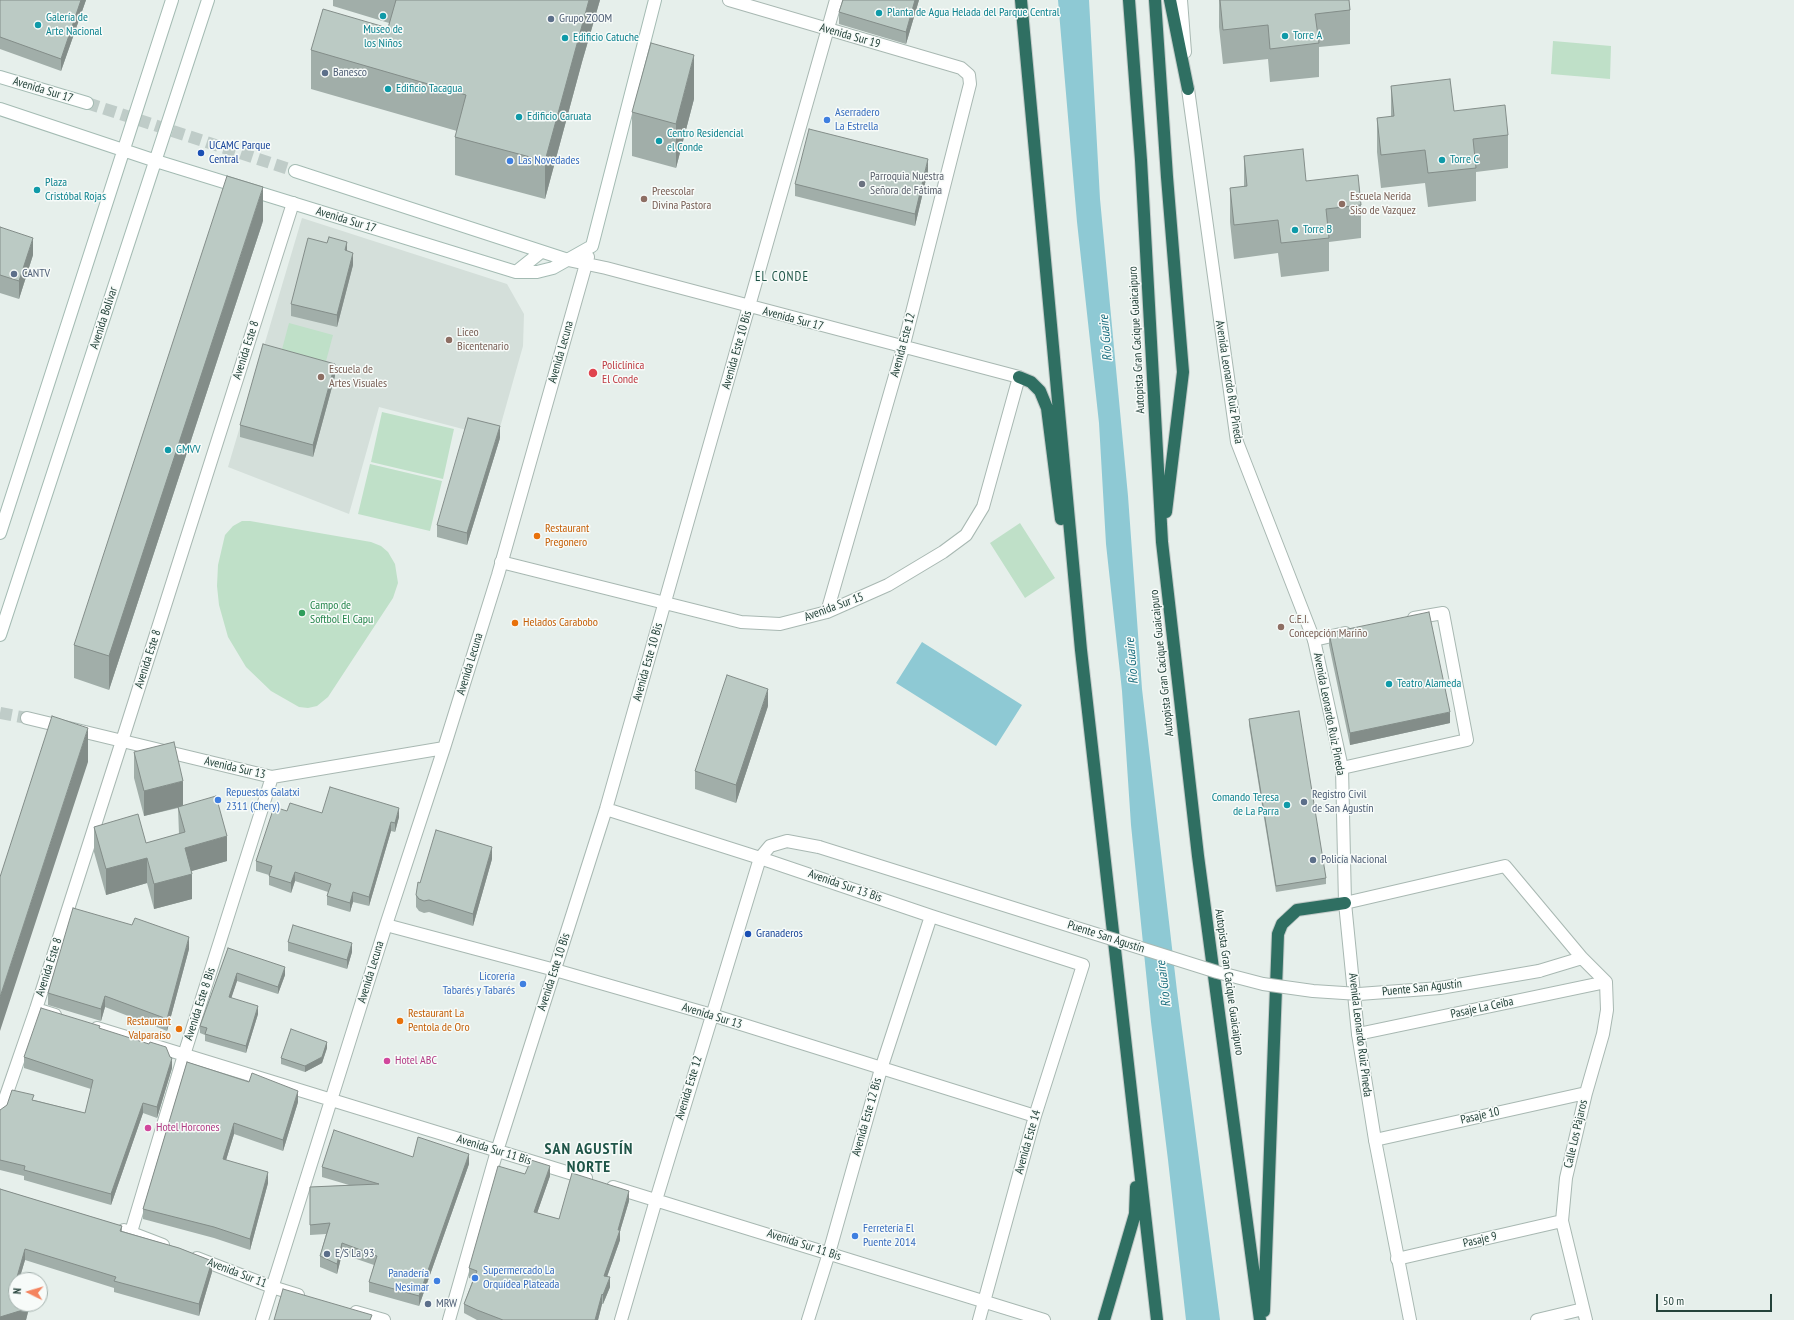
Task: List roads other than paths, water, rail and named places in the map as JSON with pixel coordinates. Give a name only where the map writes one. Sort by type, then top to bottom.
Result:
[{"type":"highway","points":[[1021,0],[1081,650],[1156,1320]]},
{"type":"highway","name":"Autopista Gran Cacique Guaicaipuro","points":[[1128,0],[1141,160],[1162,542],[1198,856],[1260,1320]]},
{"type":"highway","points":[[1155,0],[1166,177],[1183,372],[1162,542]]},
{"type":"highway","points":[[1170,0],[1188,89]]},
{"type":"highway","points":[[1018,377],[1031,382],[1040,391],[1047,408],[1056,484],[1081,650]]},
{"type":"highway","points":[[1264,1320],[1278,934],[1282,924],[1298,910],[1345,903]]},
{"type":"highway","points":[[1104,1320],[1135,1214],[1138,1150]]},
{"type":"street","points":[[0,533],[172,0]]},
{"type":"street","name":"Avenida Bolívar","points":[[0,635],[208,0]]},
{"type":"street","name":"Avenida Lecuna","points":[[262,1320],[386,925],[444,748],[501,562],[592,246],[655,0]]},
{"type":"street","name":"Avenida Sur 19","points":[[729,0],[827,30],[961,68],[969,75]]},
{"type":"street","name":"Avenida Este 10 Bis","points":[[449,1320],[498,1151],[606,809],[836,0]]},
{"type":"street","name":"Avenida Leonardo Ruiz Pineda","points":[[1181,0],[1188,89],[1237,442],[1314,640],[1342,768],[1345,903],[1358,1034],[1375,1140],[1410,1320]]},
{"type":"street","name":"Avenida Este 12","points":[[827,612],[903,348],[970,84],[969,75]]},
{"type":"street","name":"Avenida Sur 17","points":[[0,77],[87,103]]},
{"type":"street","name":"Avenida Sur 17","points":[[0,109],[123,151],[516,272],[537,272],[553,268],[592,246]]},
{"type":"street","name":"Avenida Sur 17","points":[[295,171],[568,260],[1018,377]]},
{"type":"street","name":"Avenida Este 8","points":[[0,1113],[36,1009],[293,203]]},
{"type":"street","points":[[516,272],[541,252]]},
{"type":"street","name":"Avenida Sur 15","points":[[501,562],[741,622],[780,624],[827,612],[888,585],[943,552],[966,535],[983,507],[1018,377]]},
{"type":"street","points":[[1342,768],[1467,740],[1443,613],[1406,620]]},
{"type":"street","points":[[1314,640],[1360,630]]},
{"type":"street","name":"Avenida Sur 13","points":[[27,718],[272,777],[444,748]]},
{"type":"street","name":"Avenida Este 8 Bis","points":[[131,1232],[184,1055],[272,777]]},
{"type":"street","name":"Avenida Sur 13 Bis","points":[[606,809],[760,858],[931,916],[1083,965]]},
{"type":"street","name":"Puente San Agustín","points":[[760,858],[770,846],[787,840],[819,847],[1217,972],[1263,984],[1313,991],[1359,994],[1440,988],[1539,971],[1582,958]]},
{"type":"street","name":"Avenida Este 12","points":[[621,1320],[760,858]]},
{"type":"street","points":[[1345,903],[1505,866],[1582,958],[1606,982]]},
{"type":"street","name":"Avenida Este 12 Bis","points":[[808,1320],[881,1069],[931,916]]},
{"type":"street","name":"Avenida Sur 13","points":[[386,925],[555,970],[712,1015],[1035,1116]]},
{"type":"street","name":"Avenida Este 14","points":[[979,1320],[1035,1116],[1083,965]]},
{"type":"street","name":"Pasaje La Ceiba","points":[[1358,1034],[1606,982]]},
{"type":"street","name":"Calle Los Pájaros","points":[[1585,1315],[1562,1220],[1566,1178],[1586,1093],[1603,1034],[1607,1010],[1606,982]]},
{"type":"street","points":[[36,1009],[65,1018]]},
{"type":"street","name":"Avenida Sur 11 Bis","points":[[88,1025],[1044,1320]]},
{"type":"street","name":"Pasaje 10","points":[[1375,1140],[1586,1093]]},
{"type":"street","name":"Pasaje 9","points":[[1397,1259],[1562,1220]]},
{"type":"street","name":"Avenida Sur 11","points":[[116,1228],[131,1232],[272,1287],[309,1298]]},
{"type":"street","points":[[346,1309],[384,1320]]},
{"type":"street","points":[[1537,1320],[1585,1315]]},
{"type":"water","name":"Río Guaire","points":[[1058,0],[1089,0],[1100,199],[1128,496],[1142,689],[1177,991],[1220,1320],[1186,1320],[1151,1022],[1131,825],[1122,691],[1106,544],[1099,423],[1077,222]]},
{"type":"water","points":[[922,642],[1022,705],[996,746],[896,683]]},
{"type":"tunnel","points":[[87,103],[295,171]]},
{"type":"tunnel","points":[[0,713],[27,718]]},
{"type":"place","name":"Planta de Agua Helada del Parque Central","points":[[879,13]]},
{"type":"place","name":"Museo de los Niños","points":[[383,16]]},
{"type":"place","name":"Grupo ZOOM","points":[[551,19]]},
{"type":"place","name":"Galería de Arte Nacional","points":[[38,25]]},
{"type":"place","name":"Torre A","points":[[1285,36]]},
{"type":"place","name":"Edificio Catuche","points":[[565,38]]},
{"type":"place","name":"Banesco","points":[[325,73]]},
{"type":"place","name":"Edificio Tacagua","points":[[388,89]]},
{"type":"place","name":"Edificio Caruata","points":[[519,117]]},
{"type":"place","name":"Aserradero La Estrella","points":[[827,120]]},
{"type":"place","name":"Centro Residencial el Conde","points":[[659,141]]},
{"type":"place","name":"UCAMC Parque Central","points":[[201,153]]},
{"type":"place","name":"Torre C","points":[[1442,160]]},
{"type":"place","name":"Las Novedades","points":[[510,161]]},
{"type":"place","name":"Parroquia Nuestra Señora de Fátima","points":[[862,184]]},
{"type":"place","name":"Plaza Cristóbal Rojas","points":[[37,190]]},
{"type":"place","name":"Preescolar Divina Pastora","points":[[644,199]]},
{"type":"place","name":"Escuela Nerida Siso de Vazquez","points":[[1342,204]]},
{"type":"place","name":"Torre B","points":[[1295,230]]},
{"type":"place","name":"CANTV","points":[[14,274]]},
{"type":"place","name":"Liceo Bicentenario","points":[[449,340]]},
{"type":"place","name":"Policlínica El Conde","points":[[593,373]]},
{"type":"place","name":"Escuela de Artes Visuales","points":[[321,377]]},
{"type":"place","name":"GMVV","points":[[168,450]]},
{"type":"place","name":"Restaurant Pregonero","points":[[537,536]]},
{"type":"place","name":"Campo de Softbol El Capu","points":[[302,613]]},
{"type":"place","name":"Helados Carabobo","points":[[515,623]]},
{"type":"place","name":"C.E.I. Concepción Mariño","points":[[1281,627]]},
{"type":"place","name":"Teatro Alameda","points":[[1389,684]]},
{"type":"place","name":"Repuestos Galatxi 2311 (Chery)","points":[[218,800]]},
{"type":"place","name":"Registro Civil de San Agustín","points":[[1304,802]]},
{"type":"place","name":"Comando Teresa de La Parra","points":[[1287,805]]},
{"type":"place","name":"Policía Nacional","points":[[1313,860]]},
{"type":"place","name":"Granaderos","points":[[748,934]]},
{"type":"place","name":"Licorería Tabarés y Tabarés","points":[[523,984]]},
{"type":"place","name":"Restaurant La Pentola de Oro","points":[[400,1021]]},
{"type":"place","name":"Restaurant Valparaíso","points":[[179,1029]]},
{"type":"place","name":"Hotel ABC","points":[[387,1061]]},
{"type":"place","name":"Hotel Horcones","points":[[148,1128]]},
{"type":"place","name":"Ferretería El Puente 2014","points":[[855,1236]]},
{"type":"place","name":"E/S La 93","points":[[327,1254]]},
{"type":"place","name":"Supermercado La Orquídea Plateada","points":[[475,1278]]},
{"type":"place","name":"Panadería Nesimar","points":[[437,1281]]},
{"type":"place","name":"MRW","points":[[428,1304]]},
{"type":"district","name":"EL CONDE","points":[[782,277]]},
{"type":"district","name":"SAN AGUSTÍN NORTE","points":[[589,1158]]}]
